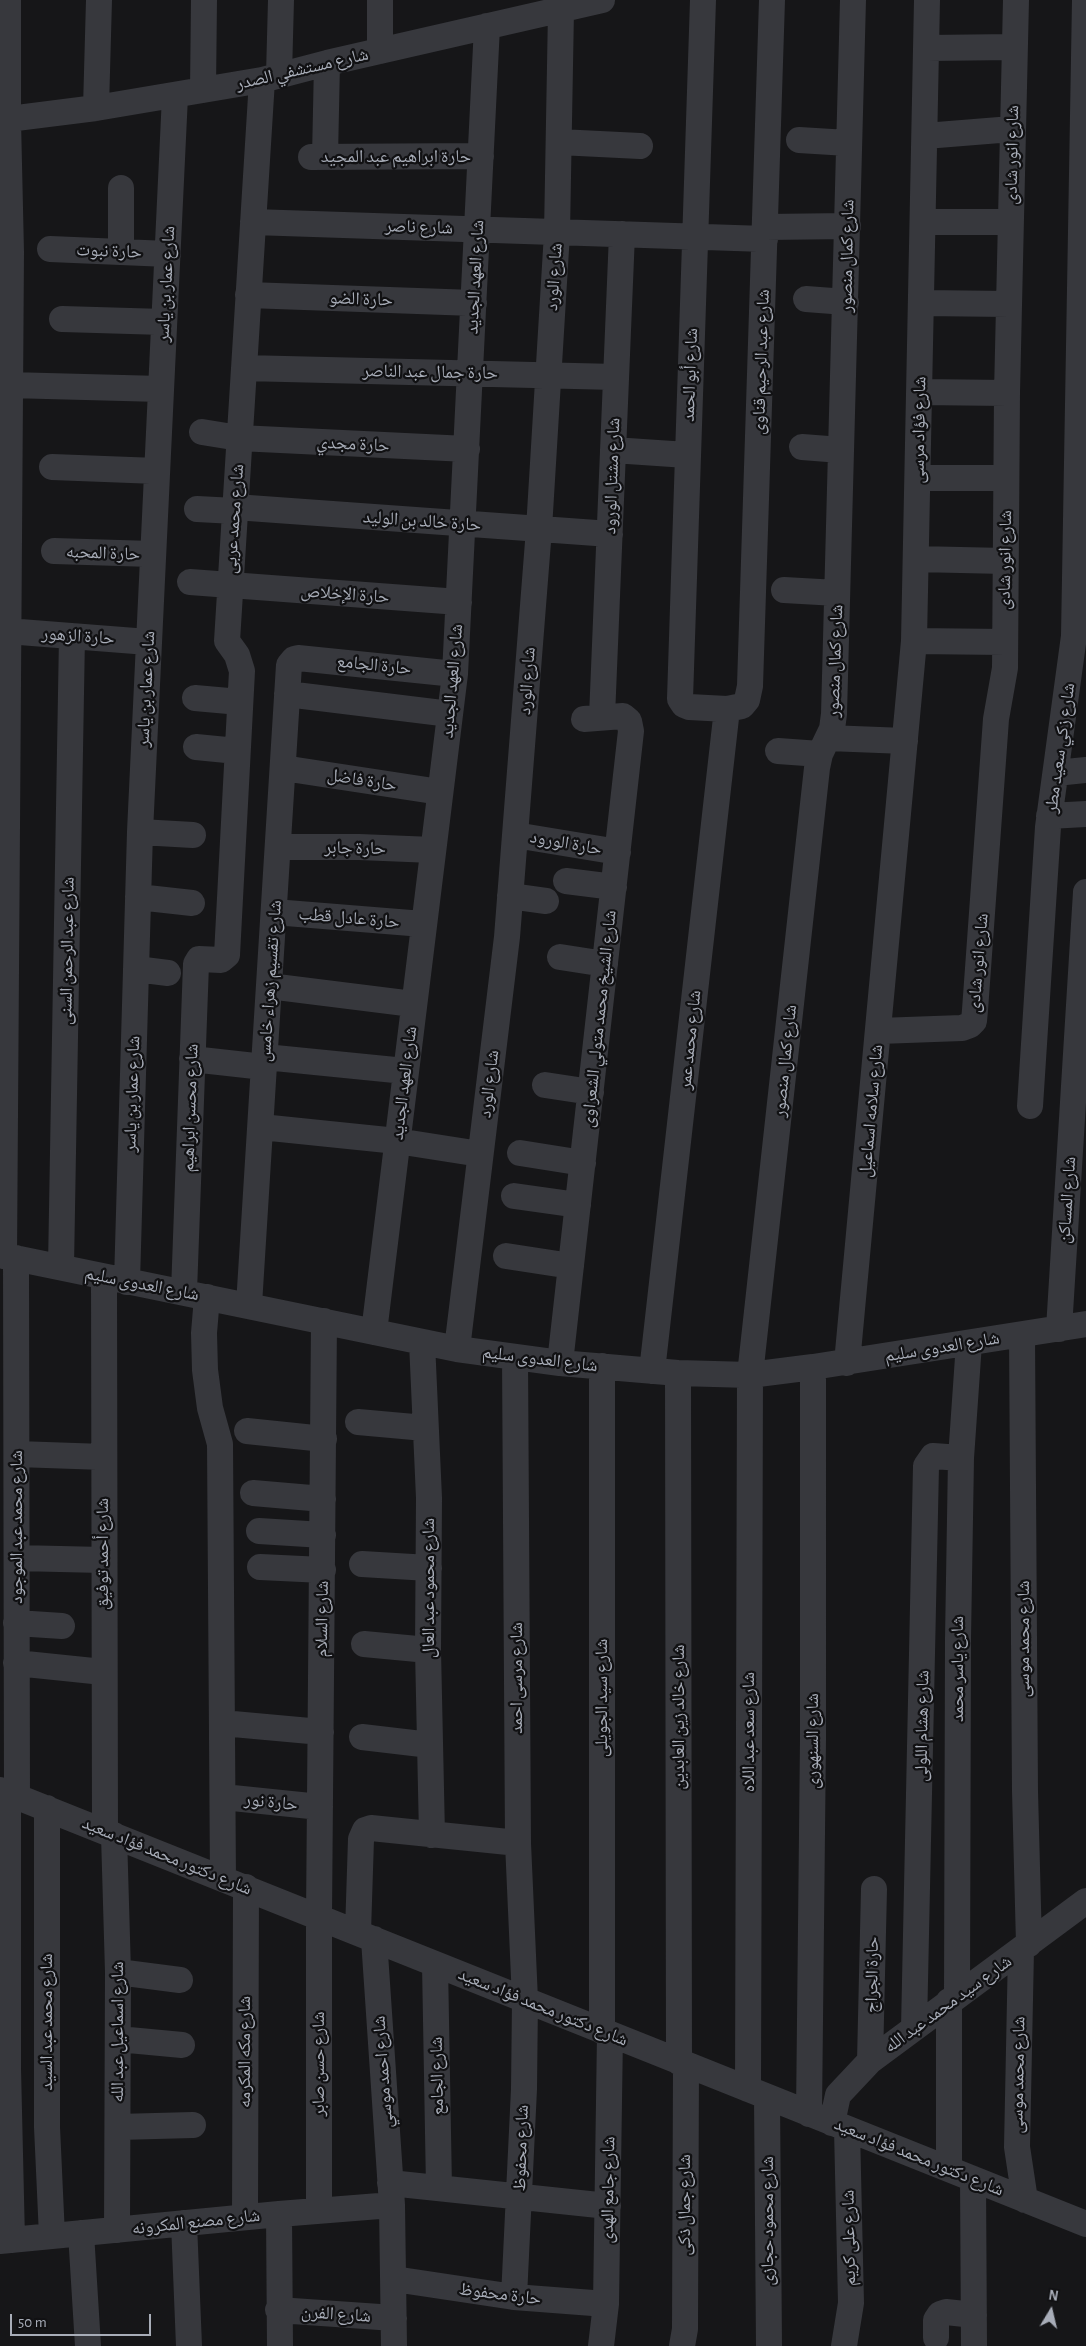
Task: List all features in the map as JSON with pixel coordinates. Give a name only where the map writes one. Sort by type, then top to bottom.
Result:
[{"type":"street","points":[[4,120],[8,0]]},
{"type":"street","points":[[96,108],[99,0]]},
{"type":"street","points":[[203,90],[204,0]]},
{"type":"street","points":[[271,78],[281,0]]},
{"type":"street","points":[[380,0],[380,51]]},
{"type":"street","name":"شارع مستشفي الصدر","points":[[4,120],[175,96],[271,78],[568,6],[602,0]]},
{"type":"street","name":"شارع أبو الحمد","points":[[703,0],[686,455],[680,699],[684,705],[689,707],[727,709]]},
{"type":"street","name":"شارع عبد الرحيم قناوى","points":[[727,709],[742,706],[747,700],[750,686],[772,0]]},
{"type":"street","name":"شارع كمال منصور","points":[[750,1375],[824,746],[832,729],[834,714],[853,0]]},
{"type":"street","name":"شارع فؤاد مرسى","points":[[894,860],[914,641],[928,0]]},
{"type":"street","name":"شارع انور شادى","points":[[879,1031],[962,1028],[974,1021],[996,719],[1005,668],[1007,393],[1016,0]]},
{"type":"street","name":"شارع الورد","points":[[457,1349],[510,896],[539,529],[557,233],[559,142],[568,6]]},
{"type":"street","name":"شارع زكي سعيد مطر","points":[[1030,1106],[1050,816],[1056,773],[1077,697],[1082,444],[1085,10]]},
{"type":"street","name":"شارع العهد الجديد","points":[[374,1332],[455,674],[487,26]]},
{"type":"street","points":[[927,48],[1014,47]]},
{"type":"street","name":"حارة ابراهيم عبد المجيد","points":[[327,63],[318,157],[481,156]]},
{"type":"street","name":"شارع محمد عربى","points":[[227,953],[240,702],[240,662],[227,641],[253,222],[271,78]]},
{"type":"street","name":"شارع عمار بن ياسر","points":[[115,1279],[136,969],[148,642],[175,96]]},
{"type":"street","name":"شارع محمد عبد الموجود","points":[[4,120],[11,252],[7,631],[7,1256],[17,1463],[16,1663],[8,1793],[6,2240]]},
{"type":"street","points":[[926,136],[1012,129]]},
{"type":"street","points":[[799,140],[848,143]]},
{"type":"street","points":[[559,142],[640,146]]},
{"type":"street","points":[[120,252],[121,188]]},
{"type":"street","name":"شارع ناصر","points":[[253,222],[695,236],[766,233],[848,226]]},
{"type":"street","points":[[924,222],[1010,222]]},
{"type":"street","name":"شارع مشتل الورود","points":[[593,718],[610,534],[622,234]]},
{"type":"street","name":"حارة نبوت","points":[[50,249],[168,254]]},
{"type":"street","name":"حارة الضو","points":[[248,295],[474,303]]},
{"type":"street","points":[[806,299],[846,302]]},
{"type":"street","points":[[922,304],[1009,304]]},
{"type":"street","points":[[62,319],[164,322]]},
{"type":"street","name":"حارة جمال عبد الناصر","points":[[244,368],[616,377]]},
{"type":"street","points":[[9,385],[161,389]]},
{"type":"street","points":[[920,392],[1007,393]]},
{"type":"street","points":[[202,432],[239,438]]},
{"type":"street","name":"حارة مجدي","points":[[239,438],[467,449]]},
{"type":"street","points":[[802,447],[841,450]]},
{"type":"street","points":[[613,450],[686,455]]},
{"type":"street","points":[[52,467],[157,472]]},
{"type":"street","points":[[918,478],[1006,478]]},
{"type":"street","name":"حارة خالد بن الوليد","points":[[197,509],[235,509],[610,534]]},
{"type":"street","name":"حارة المحبه","points":[[54,551],[152,554]]},
{"type":"street","points":[[916,559],[1005,562]]},
{"type":"street","name":"حارة الإخلاص","points":[[190,582],[459,602]]},
{"type":"street","points":[[784,590],[837,593]]},
{"type":"street","name":"حارة الزهور","points":[[7,631],[148,642]]},
{"type":"street","name":"شارع عبد الرحمن السنى","points":[[61,1267],[72,636]]},
{"type":"street","points":[[914,641],[1005,642]]},
{"type":"street","name":"حارة الجامع","points":[[294,659],[455,674]]},
{"type":"street","name":"شارع تقسيم زهراء خامس","points":[[249,1305],[289,665],[294,659]]},
{"type":"street","points":[[288,694],[450,714]]},
{"type":"street","points":[[195,698],[240,702]]},
{"type":"street","name":"شارع محمد عمر","points":[[652,1371],[727,709]]},
{"type":"street","name":"شارع الشيخ محمد متولي الشعراوى","points":[[560,1363],[631,726],[623,716],[593,718]]},
{"type":"street","points":[[778,750],[905,741]]},
{"type":"street","points":[[196,747],[237,751]]},
{"type":"street","name":"حارة فاضل","points":[[283,768],[440,792]]},
{"type":"street","points":[[1056,773],[1086,770]]},
{"type":"street","points":[[1050,816],[1086,814]]},
{"type":"street","points":[[140,832],[194,835]]},
{"type":"street","name":"حارة الورود","points":[[515,835],[618,852]]},
{"type":"street","name":"حارة جابر","points":[[278,847],[359,847],[433,850]]},
{"type":"street","name":"شارع سلامه اسماعيل","points":[[847,1363],[894,860]]},
{"type":"street","points":[[566,881],[614,887]]},
{"type":"street","name":"شارع المساكن","points":[[1059,1328],[1080,1096],[1086,892]]},
{"type":"street","points":[[510,896],[546,901]]},
{"type":"street","points":[[138,897],[192,903]]},
{"type":"street","name":"حارة عادل قطب","points":[[274,912],[423,924]]},
{"type":"street","name":"شارع محسن ابراهيم","points":[[222,1723],[220,1444],[210,1408],[205,1370],[204,1333],[195,1295],[192,1060],[196,962],[201,959],[223,960],[227,953]]},
{"type":"street","points":[[560,957],[605,964]]},
{"type":"street","points":[[136,969],[168,973]]},
{"type":"street","points":[[269,986],[413,1004]]},
{"type":"street","points":[[192,1060],[265,1062],[405,1071]]},
{"type":"street","points":[[545,1085],[591,1092]]},
{"type":"street","points":[[260,1127],[397,1141],[480,1154]]},
{"type":"street","points":[[520,1153],[583,1163]]},
{"type":"street","points":[[514,1196],[578,1205]]},
{"type":"street","name":"شارع العدوى سليم","points":[[7,1256],[457,1349],[560,1363],[678,1373],[750,1375],[847,1363],[1086,1324]]},
{"type":"street","points":[[506,1256],[571,1266]]},
{"type":"street","name":"شارع أحمد توفيق","points":[[109,1833],[103,1672],[104,1457],[115,1279]]},
{"type":"street","name":"شارع السلام","points":[[319,1917],[324,1321]]},
{"type":"street","name":"شارع محمد موسى","points":[[1022,1335],[1025,1947],[1017,2147],[1026,2200]]},
{"type":"street","name":"شارع محمود عبد العال","points":[[422,1342],[429,1498],[428,1650],[432,1835]]},
{"type":"street","name":"شارع ياسر محمد","points":[[949,2169],[961,1458],[968,1343]]},
{"type":"street","name":"شارع مرسى احمد","points":[[514,1357],[518,1843],[525,2000]]},
{"type":"street","name":"شارع سيد الجويلى","points":[[602,1366],[606,2032]]},
{"type":"street","name":"شارع السنهورى","points":[[813,1367],[813,1739],[830,2122]]},
{"type":"street","name":"شارع خالد زين العابدين","points":[[678,1373],[683,2063]]},
{"type":"street","name":"شارع سعد عبد اللاه","points":[[750,1375],[757,2093]]},
{"type":"street","points":[[358,1422],[425,1428]]},
{"type":"street","points":[[247,1430],[324,1439]]},
{"type":"street","name":"شارع هشام اللولى","points":[[914,2028],[922,1743],[926,1466],[933,1456],[961,1458]]},
{"type":"street","points":[[17,1463],[104,1457]]},
{"type":"street","points":[[17,1463],[64,1473]]},
{"type":"street","points":[[253,1493],[323,1499]]},
{"type":"street","points":[[258,1531],[323,1535]]},
{"type":"street","points":[[17,1558],[103,1560]]},
{"type":"street","points":[[362,1564],[429,1568]]},
{"type":"street","points":[[260,1567],[322,1570]]},
{"type":"street","points":[[16,1623],[62,1626]]},
{"type":"street","points":[[364,1644],[428,1650]]},
{"type":"street","points":[[16,1663],[103,1672]]},
{"type":"street","points":[[222,1723],[321,1732]]},
{"type":"street","name":"شارع مكه المكرمه","points":[[222,1723],[223,1797],[234,1883],[245,2217]]},
{"type":"street","points":[[362,1738],[430,1745]]},
{"type":"street","name":"شارع دكتور محمد فؤاد سعيد","points":[[8,1793],[1086,2224]]},
{"type":"street","name":"حارة نور","points":[[223,1797],[320,1807]]},
{"type":"street","name":"شارع محمد عبد السيد","points":[[47,1808],[48,2127],[52,2236]]},
{"type":"street","name":"شارع احمد موسي","points":[[397,2338],[391,2194],[366,1936],[362,1834],[371,1828],[432,1835]]},
{"type":"street","name":"شارع اسماعيل عبد الله","points":[[109,1833],[118,1972],[117,2230]]},
{"type":"street","points":[[432,1835],[518,1843]]},
{"type":"street","name":"حارة الجراج","points":[[870,2061],[874,1889]]},
{"type":"street","name":"شارع سيد محمد عبد الله","points":[[830,2122],[838,2095],[870,2061],[1086,1901]]},
{"type":"street","name":"شارع حسن صابر","points":[[319,1917],[319,2210]]},
{"type":"street","name":"شارع الجامع","points":[[435,1964],[439,2188]]},
{"type":"street","points":[[118,1972],[180,1980]]},
{"type":"street","name":"شارع محفوظ","points":[[514,2297],[525,2000]]},
{"type":"street","name":"شارع جامع الهدى","points":[[601,2346],[606,2304],[608,2206],[606,2032]]},
{"type":"street","points":[[118,2039],[182,2045]]},
{"type":"street","name":"شارع جمال ذكى","points":[[682,2346],[685,2329],[683,2063]]},
{"type":"street","name":"شارع محمود حجازى","points":[[757,2093],[769,2346]]},
{"type":"street","name":"شارع على كريم","points":[[830,2122],[851,2303],[844,2346]]},
{"type":"street","points":[[118,2127],[192,2125]]},
{"type":"street","points":[[973,2179],[974,2346]]},
{"type":"street","name":"شارع مصنع المكرونه","points":[[6,2240],[319,2210],[391,2194],[439,2188],[608,2206]]},
{"type":"street","points":[[278,2214],[280,2346]]},
{"type":"street","points":[[184,2223],[189,2346]]},
{"type":"street","points":[[81,2233],[88,2346]]},
{"type":"street","name":"حارة محفوظ","points":[[394,2280],[514,2297],[606,2304]]},
{"type":"street","name":"شارع الفرن","points":[[278,2310],[397,2338]]},
{"type":"street","points":[[936,2338],[936,2320],[940,2314],[946,2312],[974,2315]]}]
